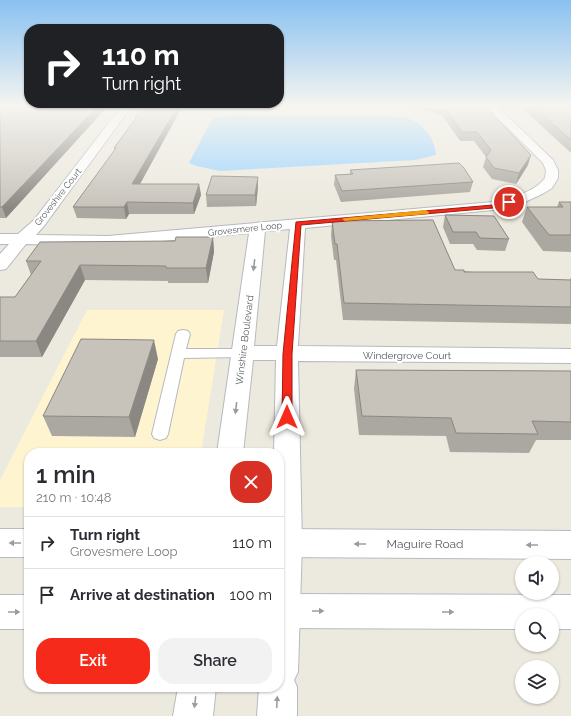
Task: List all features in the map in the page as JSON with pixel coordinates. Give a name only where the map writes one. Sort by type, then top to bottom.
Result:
[{"type":"street","name":"Groveshire Court","points":[[0,265],[21,240],[39,223],[101,140]]},
{"type":"street","name":"Grovesmere Loop","points":[[0,239],[108,241],[181,236],[258,227],[493,206],[524,198],[543,188],[550,181],[552,170],[546,159],[527,140]]},
{"type":"street","points":[[284,496],[287,354],[298,224]]},
{"type":"street","name":"Winshire Boulevard","points":[[231,448],[258,227]]},
{"type":"street","name":"Windergrove Court","points":[[243,353],[571,356]]},
{"type":"street","points":[[0,544],[24,543]]},
{"type":"street","name":"Maguire Road","points":[[284,543],[571,545]]},
{"type":"street","points":[[284,611],[571,612]]},
{"type":"street","points":[[0,612],[24,612]]},
{"type":"street","points":[[193,716],[195,692]]},
{"type":"street","points":[[276,716],[278,692]]},
{"type":"lane","points":[[160,434],[183,334]]},
{"type":"lane","points":[[178,354],[243,353]]},
{"type":"shaded area","points":[[87,310],[224,310],[202,448],[24,448],[24,507],[0,507],[0,480]]},
{"type":"water","points":[[201,140],[433,140],[436,155],[415,160],[220,171],[189,163]]},
{"type":"building","points":[[0,140],[65,140],[2,207],[0,207]]},
{"type":"building","points":[[120,140],[157,140],[132,184],[199,184],[193,203],[127,202],[124,207],[73,207],[116,148],[114,148]]},
{"type":"building","points":[[484,140],[517,140],[531,155],[519,173],[494,168],[486,157],[491,150]]},
{"type":"building","points":[[459,163],[473,182],[342,191],[335,175],[353,174],[350,170]]},
{"type":"building","points":[[212,176],[258,177],[255,195],[206,195]]},
{"type":"building","points":[[559,202],[571,202],[571,235],[549,235],[527,207],[563,207]]},
{"type":"building","points":[[445,215],[494,216],[509,239],[480,238],[476,232],[453,232]]},
{"type":"building","points":[[433,220],[455,270],[464,270],[464,272],[533,272],[538,279],[571,280],[571,307],[344,303],[337,244],[335,244],[332,221]]},
{"type":"building","points":[[176,237],[213,237],[206,268],[80,265],[36,341],[0,341],[0,297],[15,297],[41,261],[26,261],[40,242],[175,241]]},
{"type":"building","points":[[81,339],[154,340],[129,417],[43,416]]},
{"type":"building","points":[[356,370],[571,371],[571,422],[532,421],[538,434],[456,433],[451,418],[362,416]]},
{"type":"slow traffic","points":[[345,219],[426,212]]},
{"type":"route","points":[[287,417],[287,354],[298,224],[493,206],[509,202]]}]
